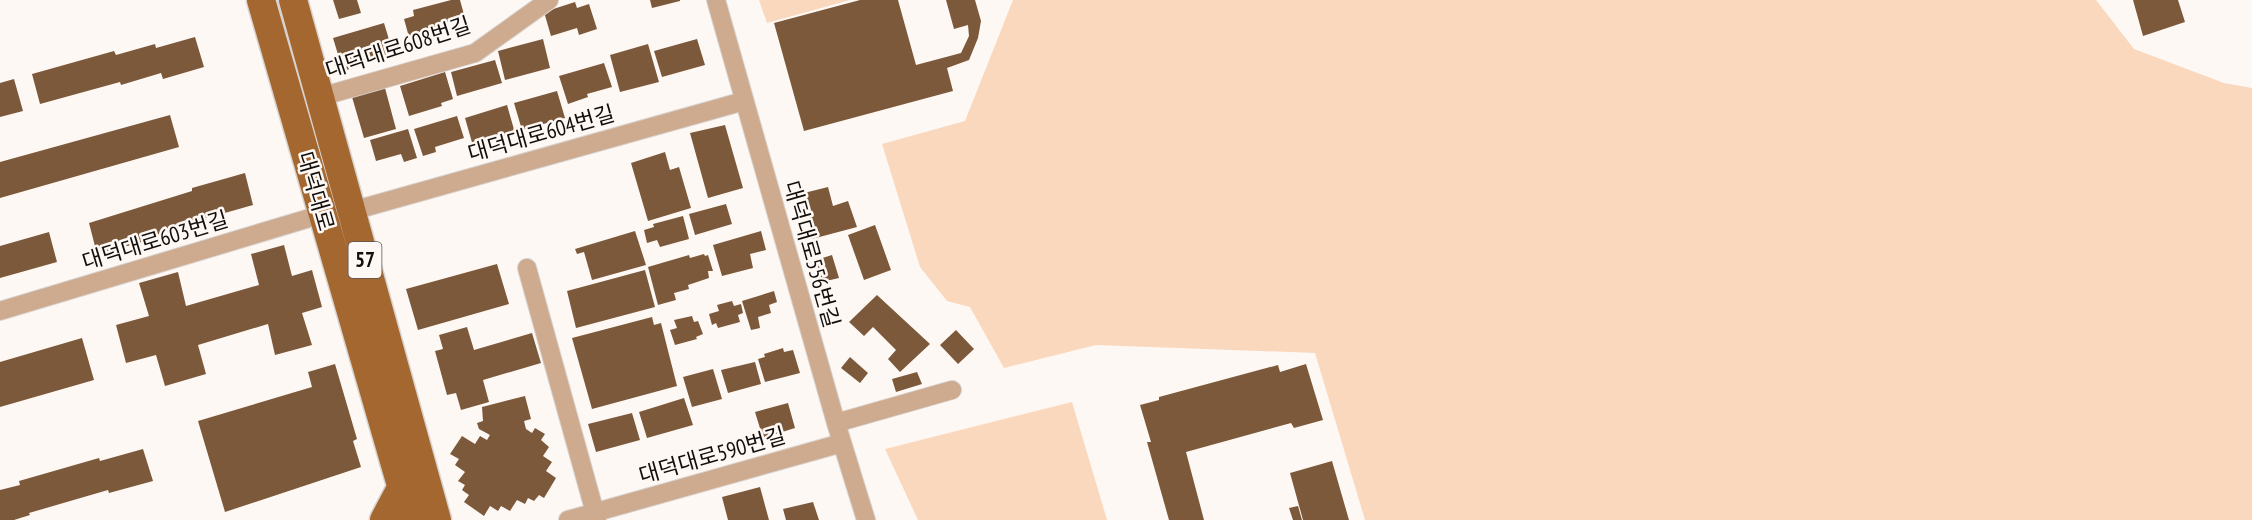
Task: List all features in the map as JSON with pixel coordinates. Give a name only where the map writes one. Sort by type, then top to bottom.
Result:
[{"type":"main road","name":"대덕대로","points":[[261,0],[411,520]]},
{"type":"main road","name":"대덕대로","points":[[293,0],[437,520]]},
{"type":"main road","points":[[384,520],[402,486]]},
{"type":"street","name":"대덕대로608번길","points":[[320,97],[475,53],[549,0]]},
{"type":"street","name":"대덕대로556번길","points":[[716,0],[836,423],[866,520]]},
{"type":"street","name":"대덕대로604번길","points":[[351,211],[744,101]]},
{"type":"street","name":"대덕대로603번길","points":[[0,311],[323,214]]},
{"type":"street","points":[[527,268],[596,516]]},
{"type":"street","points":[[836,423],[952,390]]},
{"type":"street","name":"대덕대로590번길","points":[[568,520],[596,516],[842,443]]},
{"type":"shaded area","points":[[759,0],[850,0],[767,23]]},
{"type":"shaded area","points":[[1013,0],[2096,0],[2134,49],[2224,83],[2252,88],[2252,520],[1365,520],[1315,353],[1096,345],[1004,368],[970,307],[947,301],[920,267],[882,144],[965,121]]},
{"type":"shaded area","points":[[1072,402],[1107,520],[918,520],[885,449]]},
{"type":"building","points":[[333,0],[357,0],[361,13],[339,19]]},
{"type":"building","points":[[451,0],[460,0],[465,18],[442,24],[443,28],[409,37],[404,19],[414,16],[413,10]]},
{"type":"building","points":[[650,0],[680,0],[680,1],[652,8]]},
{"type":"building","points":[[860,0],[898,0],[916,65],[961,53],[969,36],[968,25],[954,29],[946,0],[975,0],[981,21],[978,38],[969,60],[947,68],[953,91],[804,131],[774,23]]},
{"type":"building","points":[[2133,0],[2178,0],[2185,22],[2143,36]]},
{"type":"building","points":[[575,2],[577,8],[589,4],[597,29],[579,35],[577,28],[551,36],[544,12]]},
{"type":"building","points":[[384,23],[394,56],[343,71],[333,38]]},
{"type":"building","points":[[195,37],[204,67],[163,79],[161,73],[121,85],[120,82],[40,104],[32,74],[114,51],[116,55],[155,44],[156,48]]},
{"type":"building","points":[[543,39],[550,68],[505,80],[498,51]]},
{"type":"building","points":[[697,39],[705,65],[662,77],[654,51]]},
{"type":"building","points":[[648,44],[659,82],[620,92],[610,55]]},
{"type":"building","points":[[495,60],[502,83],[457,96],[451,72]]},
{"type":"building","points":[[604,63],[612,87],[587,94],[588,97],[568,104],[559,76]]},
{"type":"building","points":[[445,72],[453,99],[441,103],[442,106],[409,116],[400,86]]},
{"type":"building","points":[[14,79],[23,111],[0,117],[0,83]]},
{"type":"building","points":[[385,88],[396,129],[364,138],[352,97]]},
{"type":"building","points":[[557,91],[565,118],[522,130],[514,103]]},
{"type":"building","points":[[507,105],[515,133],[473,146],[465,118]]},
{"type":"building","points":[[170,115],[179,147],[0,198],[0,162]]},
{"type":"building","points":[[457,116],[464,138],[435,147],[436,152],[423,156],[414,129]]},
{"type":"building","points":[[725,125],[743,188],[708,198],[690,133]]},
{"type":"building","points":[[408,129],[417,158],[404,162],[401,154],[376,161],[370,140]]},
{"type":"building","points":[[665,152],[670,170],[679,167],[691,208],[648,221],[631,163]]},
{"type":"building","points":[[245,173],[253,205],[149,237],[150,240],[97,254],[89,223],[192,191],[192,188]]},
{"type":"building","points":[[828,187],[833,206],[848,201],[857,227],[812,239],[807,219],[801,221],[799,214],[805,212],[800,194]]},
{"type":"building","points":[[726,204],[732,224],[695,235],[689,214]]},
{"type":"building","points":[[683,216],[689,239],[660,247],[657,240],[647,243],[644,230],[654,227],[653,224]]},
{"type":"building","points":[[875,225],[891,270],[864,280],[848,235]]},
{"type":"building","points":[[635,231],[646,265],[592,280],[584,252],[577,254],[575,249]]},
{"type":"building","points":[[761,231],[766,250],[750,254],[753,268],[722,276],[713,245]]},
{"type":"building","points":[[49,232],[57,262],[0,278],[0,246]]},
{"type":"building","points":[[284,245],[292,276],[312,270],[322,307],[302,313],[312,345],[275,355],[268,324],[198,345],[206,374],[165,386],[156,355],[126,363],[116,325],[149,316],[139,283],[178,272],[186,306],[259,285],[251,254]]},
{"type":"building","points":[[689,255],[690,258],[708,255],[713,271],[708,271],[709,278],[688,285],[689,289],[674,293],[676,300],[658,305],[648,267]]},
{"type":"building","points":[[832,255],[839,278],[822,282],[816,260]]},
{"type":"building","points":[[497,264],[509,304],[418,330],[406,289]]},
{"type":"building","points":[[645,270],[655,307],[576,328],[567,291]]},
{"type":"building","points":[[774,291],[777,302],[769,305],[771,313],[758,317],[760,328],[751,330],[742,301]]},
{"type":"building","points":[[877,295],[930,344],[900,372],[888,359],[896,350],[873,327],[864,336],[849,322]]},
{"type":"building","points":[[732,301],[734,306],[741,304],[743,313],[738,315],[740,322],[718,328],[716,323],[712,325],[709,314],[719,311],[717,305]]},
{"type":"building","points":[[692,316],[694,322],[698,321],[703,334],[696,337],[697,339],[675,345],[670,330],[677,328],[674,320]]},
{"type":"building","points":[[652,317],[654,325],[661,323],[677,386],[592,409],[572,338]]},
{"type":"building","points":[[467,327],[474,350],[532,333],[541,363],[483,380],[489,402],[461,410],[456,393],[447,395],[435,351],[443,349],[439,335]]},
{"type":"building","points":[[956,330],[974,349],[958,364],[940,345]]},
{"type":"building","points":[[82,338],[94,380],[0,407],[0,362]]},
{"type":"building","points":[[783,348],[784,352],[793,350],[800,373],[765,382],[758,359],[765,357],[764,354]]},
{"type":"building","points":[[850,357],[868,373],[860,383],[841,368]]},
{"type":"building","points":[[755,362],[761,384],[728,393],[721,370]]},
{"type":"building","points":[[335,364],[357,439],[353,441],[361,467],[225,512],[198,421],[312,387],[308,372]]},
{"type":"building","points":[[1306,364],[1323,420],[1294,428],[1291,423],[1186,452],[1204,520],[1169,520],[1147,442],[1151,442],[1140,405],[1159,400],[1159,397],[1278,365],[1280,372]]},
{"type":"building","points":[[713,369],[722,399],[692,407],[683,377]]},
{"type":"building","points":[[917,372],[922,384],[896,392],[892,379]]},
{"type":"building","points":[[525,396],[531,419],[524,421],[526,429],[532,433],[535,428],[545,434],[541,440],[549,447],[543,456],[552,462],[546,471],[556,478],[544,498],[539,495],[534,501],[528,498],[525,504],[517,500],[510,511],[501,506],[498,511],[490,506],[484,516],[464,502],[469,495],[462,490],[465,485],[458,481],[465,472],[455,465],[459,459],[450,454],[462,436],[475,444],[480,436],[487,440],[490,435],[479,429],[477,423],[483,421],[482,407]]},
{"type":"building","points":[[684,398],[693,425],[647,438],[639,412]]},
{"type":"building","points":[[788,403],[795,428],[763,438],[755,412]]},
{"type":"building","points":[[632,413],[640,440],[596,452],[588,424]]},
{"type":"building","points":[[143,449],[153,481],[109,493],[108,490],[29,513],[30,515],[14,520],[0,520],[0,490],[20,485],[19,481],[99,458],[100,461]]},
{"type":"building","points":[[1332,461],[1349,520],[1303,520],[1290,473]]},
{"type":"building","points":[[760,487],[769,520],[728,520],[722,497]]},
{"type":"building","points":[[813,502],[819,520],[786,520],[783,509]]},
{"type":"building","points":[[1298,506],[1302,520],[1293,520],[1289,508]]}]
